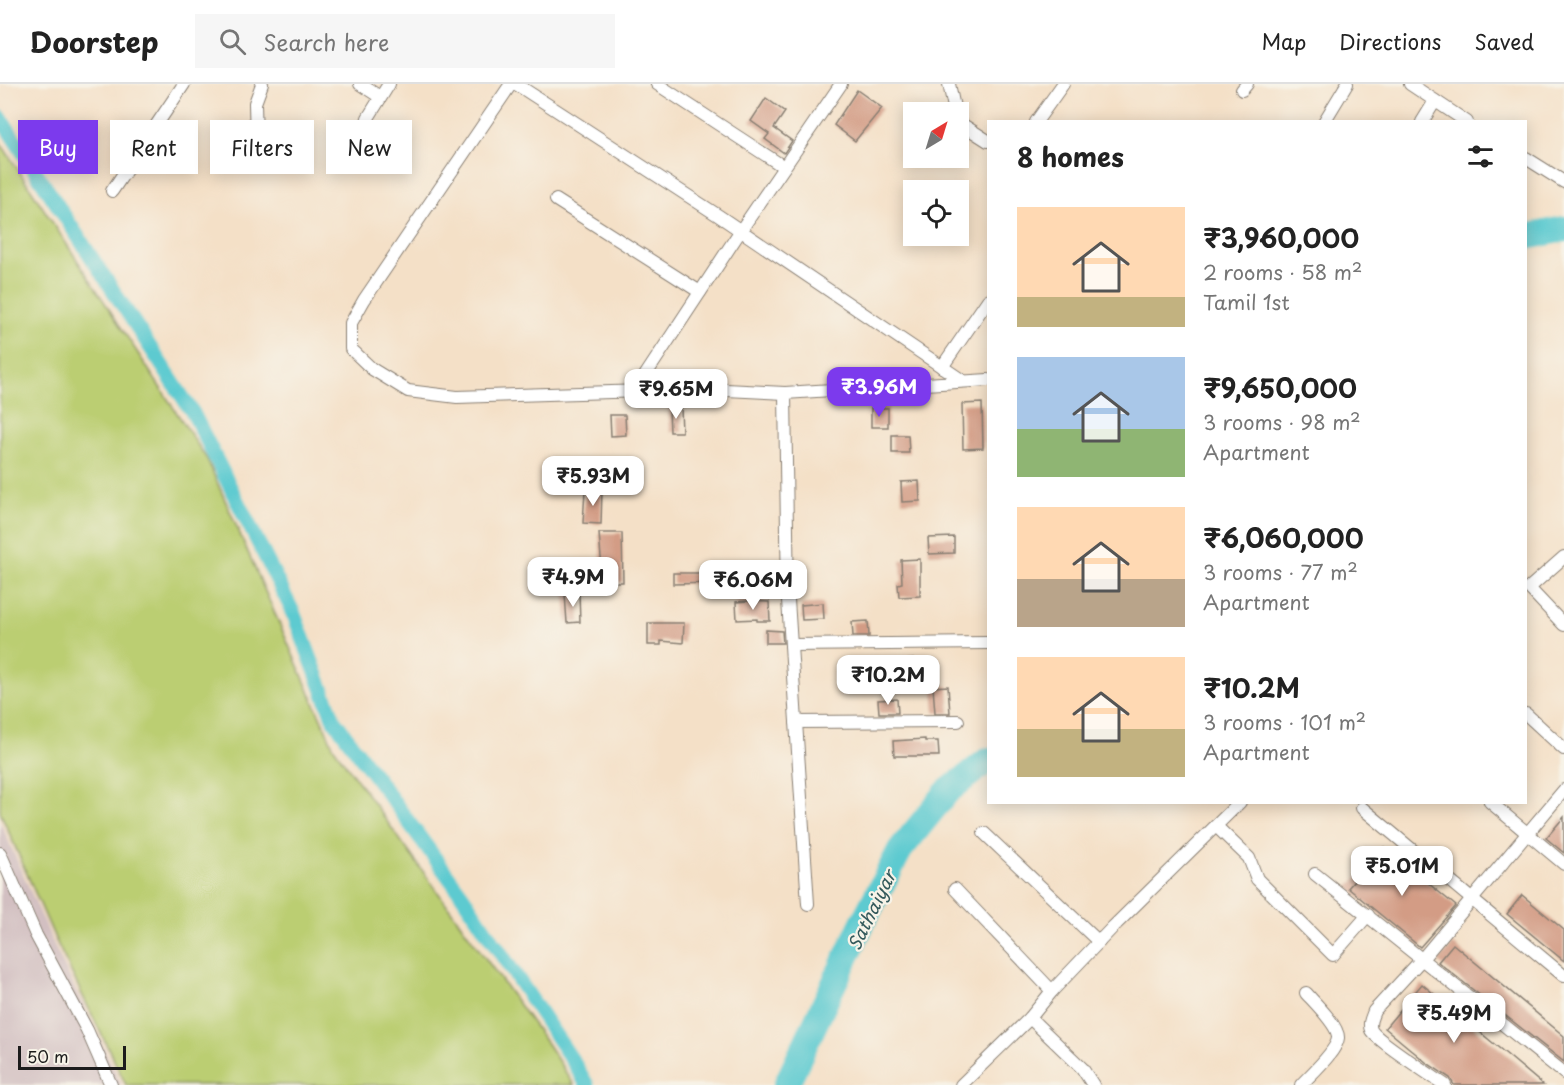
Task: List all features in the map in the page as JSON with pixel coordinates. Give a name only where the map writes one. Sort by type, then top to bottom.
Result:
[{"type":"street","points":[[112,191],[183,84]]},
{"type":"street","points":[[255,120],[255,104],[262,84]]},
{"type":"street","points":[[360,84],[380,97]]},
{"type":"street","points":[[367,120],[390,84]]},
{"type":"street","points":[[511,84],[364,300],[351,323],[351,349],[372,369],[408,391],[457,397],[706,389],[785,393],[987,380]]},
{"type":"street","points":[[516,84],[741,230],[963,381]]},
{"type":"street","points":[[657,84],[784,167]]},
{"type":"street","points":[[635,391],[841,84]]},
{"type":"street","points":[[949,84],[953,102]]},
{"type":"street","points":[[1037,120],[1063,84]]},
{"type":"street","points":[[1325,120],[1347,84]]},
{"type":"street","points":[[1410,84],[1464,120]]},
{"type":"street","points":[[1423,120],[1435,102]]},
{"type":"street","points":[[969,129],[987,140]]},
{"type":"street","points":[[1527,159],[1564,182]]},
{"type":"street","points":[[556,200],[700,292]]},
{"type":"street","points":[[942,367],[987,301]]},
{"type":"street","points":[[785,393],[786,528],[791,645],[808,904]]},
{"type":"street","points":[[1564,557],[1529,588],[1564,625]]},
{"type":"street","points":[[791,645],[987,644]]},
{"type":"street","points":[[1527,715],[1564,749]]},
{"type":"street","points":[[796,722],[958,721]]},
{"type":"street","points":[[1445,1085],[1382,1041],[1371,1029],[1370,1021],[1374,1011],[1422,959],[1564,790]]},
{"type":"street","points":[[961,1085],[1030,1018],[1052,991],[1099,942],[1238,804]]},
{"type":"street","points":[[1492,804],[1564,864]]},
{"type":"street","points":[[1362,808],[1564,976]]},
{"type":"street","points":[[1216,826],[1249,858],[1257,879],[1333,955],[1368,915]]},
{"type":"street","points":[[984,833],[1099,942]]},
{"type":"street","points":[[0,853],[36,935],[87,1030],[111,1085]]},
{"type":"street","points":[[1315,874],[1564,1074]]},
{"type":"street","points":[[955,889],[1052,991]]},
{"type":"street","points":[[1301,1085],[1334,1049],[1338,1038],[1336,1029],[1306,993]]},
{"type":"street","points":[[1030,1018],[1082,1068],[1093,1085]]},
{"type":"shaded area","points":[[0,821],[57,951],[122,1085],[0,1085]]},
{"type":"green space","points":[[0,142],[18,170],[18,174],[21,174],[207,459],[334,748],[548,1045],[574,1085],[126,1085],[56,941],[0,812]]},
{"type":"building","points":[[857,90],[882,108],[855,141],[834,125]]},
{"type":"building","points":[[766,98],[785,112],[774,128],[792,141],[784,153],[765,139],[769,134],[751,121]]},
{"type":"building","points":[[982,403],[983,448],[963,449],[962,404]]},
{"type":"building","points":[[669,408],[681,408],[682,432],[670,432]]},
{"type":"building","points":[[871,408],[888,408],[888,427],[871,427]]},
{"type":"building","points":[[610,415],[625,415],[626,435],[611,436]]},
{"type":"building","points":[[892,435],[908,435],[909,453],[892,453]]},
{"type":"building","points":[[919,481],[920,501],[902,502],[901,482]]},
{"type":"building","points":[[602,490],[601,524],[583,523],[585,491]]},
{"type":"building","points":[[599,533],[622,533],[623,582],[603,582]]},
{"type":"building","points":[[954,537],[954,553],[929,554],[928,538]]},
{"type":"building","points":[[920,559],[920,596],[899,597],[898,584],[902,583],[901,560]]},
{"type":"building","points":[[673,573],[713,573],[713,583],[673,584]]},
{"type":"building","points":[[579,593],[580,622],[567,623],[565,594]]},
{"type":"building","points":[[736,602],[769,602],[770,621],[737,620]]},
{"type":"building","points":[[823,603],[824,619],[802,620],[801,605]]},
{"type":"building","points":[[868,621],[869,636],[853,636],[852,622]]},
{"type":"building","points":[[648,623],[684,623],[683,643],[661,641],[661,645],[648,645]]},
{"type":"building","points":[[766,630],[782,631],[783,643],[766,643]]},
{"type":"building","points":[[891,659],[891,661],[915,659],[916,676],[875,677],[874,660]]},
{"type":"building","points":[[948,686],[950,713],[935,713],[933,687]]},
{"type":"building","points":[[897,699],[898,713],[879,713],[878,700]]},
{"type":"building","points":[[925,739],[925,741],[938,741],[939,756],[894,756],[893,741]]},
{"type":"building","points":[[1564,817],[1564,853],[1546,838]]},
{"type":"building","points":[[1384,847],[1456,906],[1420,947],[1348,888]]},
{"type":"building","points":[[1522,895],[1564,930],[1564,961],[1507,914]]},
{"type":"building","points":[[1453,944],[1564,1036],[1564,1062],[1438,962]]},
{"type":"building","points":[[1422,984],[1543,1085],[1454,1085],[1450,1078],[1427,1063],[1385,1028]]},
{"type":"waterway","points":[[0,117],[193,413],[293,612],[334,720],[462,895],[587,1085]]},
{"type":"waterway","name":"Sathaiyar","points":[[1527,237],[1564,229]]},
{"type":"waterway","name":"Sathaiyar","points":[[786,1085],[863,922],[900,850],[947,792],[987,761]]}]
